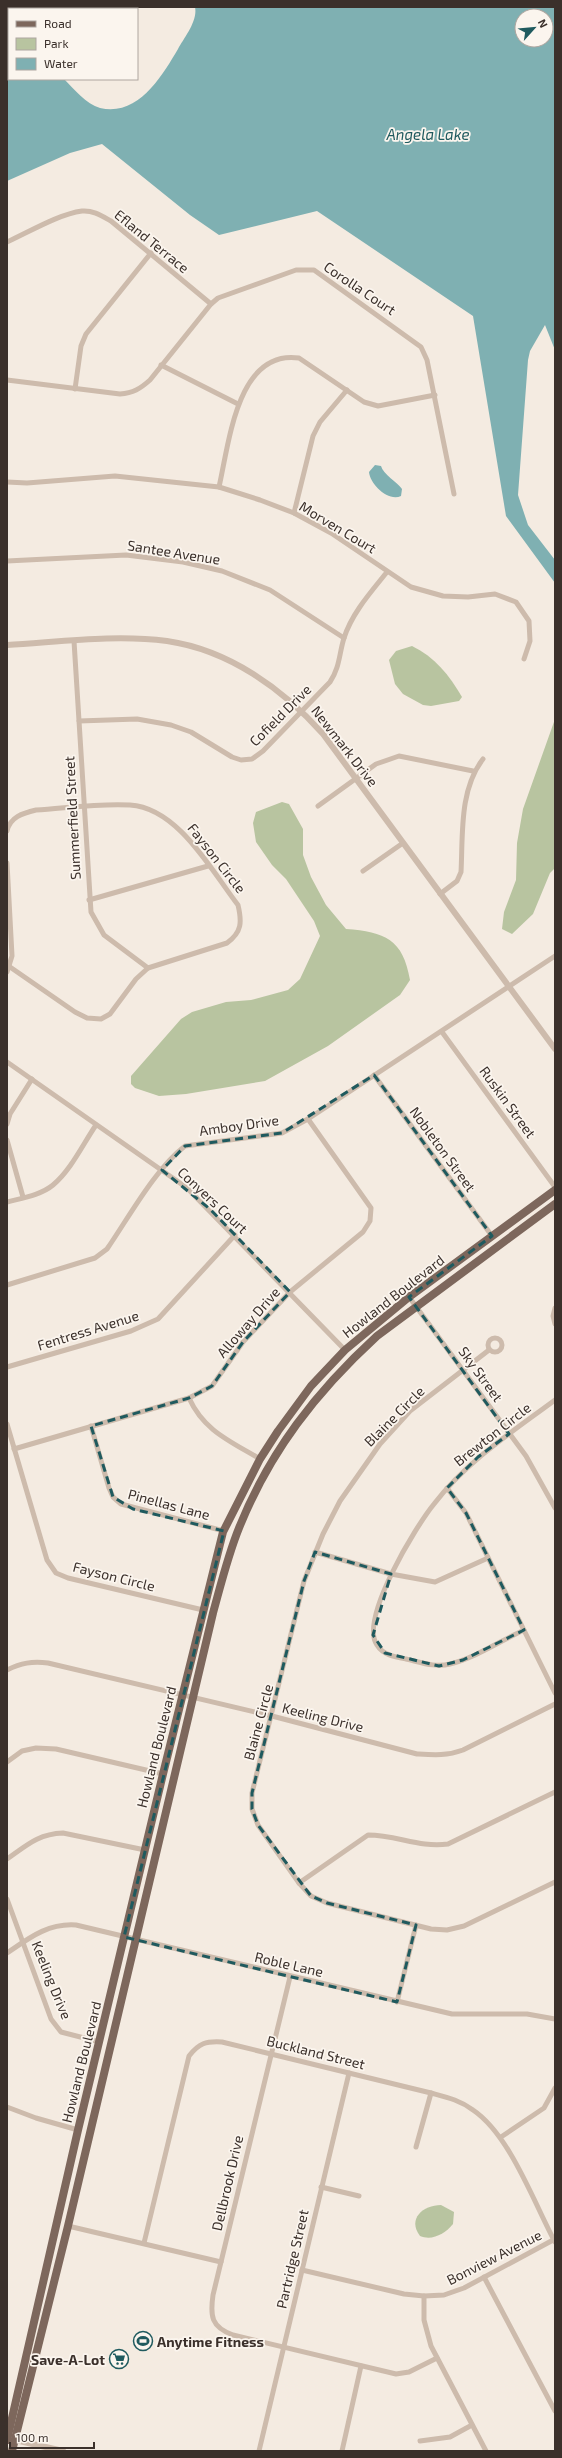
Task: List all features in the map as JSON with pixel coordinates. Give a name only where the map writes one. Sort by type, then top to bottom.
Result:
[{"type":"main road","name":"Howland Boulevard","points":[[12,2451],[9,2439],[60,2207],[163,1774],[203,1610],[224,1532],[260,1459],[311,1386],[345,1350],[409,1297],[555,1190]]},
{"type":"main road","name":"Howland Boulevard","points":[[9,2439],[68,2226],[213,1613],[239,1529],[270,1465],[306,1410],[353,1358],[376,1336],[555,1204]]},
{"type":"main road","points":[[232,1514],[239,1529]]},
{"type":"main road","points":[[224,1532],[231,1552]]},
{"type":"main road","points":[[60,2207],[68,2226]]},
{"type":"street","name":"Efland Terrace","points":[[7,242],[68,215],[83,211],[97,213],[111,221],[211,304]]},
{"type":"street","points":[[75,389],[81,346],[86,334],[151,253]]},
{"type":"street","name":"Corolla Court","points":[[7,380],[120,394],[132,393],[141,389],[211,304],[226,294],[296,270],[314,270],[421,347],[427,360],[435,395],[454,494]]},
{"type":"street","points":[[220,487],[238,404],[251,381],[263,367],[275,359],[289,357],[300,358],[364,402],[378,406],[435,395]]},
{"type":"street","points":[[161,365],[238,404]]},
{"type":"street","points":[[294,513],[313,436],[320,422],[347,390]]},
{"type":"street","name":"Morven Court","points":[[7,482],[27,483],[115,476],[220,487],[294,513],[331,533],[411,587],[429,593],[468,597],[495,594],[516,602],[526,612],[530,627],[530,641],[524,658]]},
{"type":"street","name":"Santee Avenue","points":[[7,562],[126,555],[183,562],[222,571],[270,590],[344,638]]},
{"type":"street","name":"Cofield Drive","points":[[79,721],[137,719],[171,725],[191,732],[232,757],[241,760],[252,759],[302,711],[337,670],[344,638],[356,612],[387,572]]},
{"type":"street","name":"Newmark Drive","points":[[7,645],[133,639],[168,641],[190,646],[220,657],[254,674],[302,711],[355,778],[555,1049]]},
{"type":"street","name":"Summerfield Street","points":[[74,641],[89,900],[93,917],[104,935],[148,968]]},
{"type":"street","points":[[318,806],[376,764],[399,756],[473,771]]},
{"type":"street","points":[[440,894],[457,881],[461,872],[466,798],[473,771],[483,759]]},
{"type":"street","name":"Fayson Circle","points":[[7,831],[8,824],[22,813],[83,807],[130,805],[149,809],[179,828],[238,905],[241,916],[240,928],[235,936],[227,943],[148,968],[136,979],[110,1014],[101,1019],[87,1018],[75,1012],[8,969],[12,941],[7,863]]},
{"type":"street","points":[[363,872],[403,843]]},
{"type":"street","points":[[89,900],[208,866]]},
{"type":"street","name":"Amboy Drive","points":[[7,1285],[82,1263],[95,1258],[107,1249],[162,1170],[174,1154],[184,1146],[282,1133],[308,1119],[555,956]]},
{"type":"street","name":"Ruskin Street","points":[[442,1032],[555,1187]]},
{"type":"street","name":"Conyers Court","points":[[7,1062],[187,1188],[235,1235],[345,1350]]},
{"type":"street","name":"Nobleton Street","points":[[374,1075],[492,1236]]},
{"type":"street","points":[[7,1124],[10,1114],[32,1079]]},
{"type":"street","name":"Alloway Drive","points":[[14,1449],[189,1398],[212,1386],[244,1342],[290,1292],[363,1232],[370,1221],[371,1208],[308,1119]]},
{"type":"street","points":[[7,1202],[53,1185],[64,1173],[96,1125]]},
{"type":"street","points":[[7,1140],[23,1197]]},
{"type":"street","name":"Fentress Avenue","points":[[7,1367],[131,1331],[158,1319],[235,1235]]},
{"type":"street","name":"Sky Street","points":[[409,1297],[509,1434],[542,1483],[555,1508]]},
{"type":"street","points":[[555,1308],[553,1316],[555,1324]]},
{"type":"street","name":"Blaine Circle","points":[[489,1350],[410,1411],[380,1444],[340,1501],[315,1552],[304,1581],[252,1793],[252,1809],[258,1825],[299,1883],[311,1896],[327,1903],[416,1925],[448,1930],[464,1926],[555,1882]]},
{"type":"street","points":[[189,1398],[196,1413],[206,1426],[260,1459]]},
{"type":"street","name":"Brewton Circle","points":[[524,1630],[463,1660],[439,1666],[385,1653],[377,1645],[373,1635],[374,1622],[391,1574],[417,1528],[447,1488],[478,1457],[555,1400]]},
{"type":"street","name":"Fayson Circle","points":[[7,1424],[47,1560],[56,1573],[68,1578],[203,1610]]},
{"type":"street","name":"Pinellas Lane","points":[[91,1426],[112,1497],[121,1504],[224,1532]]},
{"type":"street","points":[[447,1488],[466,1513],[555,1693]]},
{"type":"street","points":[[315,1552],[391,1574],[435,1582],[455,1575],[488,1558]]},
{"type":"street","name":"Keeling Drive","points":[[7,1670],[19,1664],[33,1662],[48,1663],[182,1696],[272,1716],[417,1754],[448,1756],[555,1704]]},
{"type":"street","points":[[7,1762],[22,1752],[36,1748],[56,1749],[163,1774]]},
{"type":"street","points":[[299,1883],[368,1834],[381,1834],[431,1846],[448,1844],[555,1792]]},
{"type":"street","points":[[7,1859],[38,1837],[63,1833],[145,1850]]},
{"type":"street","name":"Keeling Drive","points":[[7,1898],[51,2019],[57,2028],[69,2036],[100,2042]]},
{"type":"street","name":"Roble Lane","points":[[7,1953],[49,1927],[61,1924],[124,1936],[290,1977],[452,2014],[527,2014],[555,2019]]},
{"type":"street","points":[[397,2002],[416,1925]]},
{"type":"street","name":"Dellbrook Drive","points":[[290,1977],[221,2262],[211,2311],[214,2322],[222,2331],[232,2335],[396,2374],[409,2372],[437,2358]]},
{"type":"street","name":"Buckland Street","points":[[144,2243],[189,2056],[196,2047],[206,2041],[222,2042],[456,2099],[473,2109],[488,2121],[501,2137],[555,2240]]},
{"type":"street","name":"Partridge Street","points":[[259,2451],[349,2073]]},
{"type":"street","points":[[501,2137],[544,2108],[555,2088]]},
{"type":"street","points":[[416,2147],[431,2093]]},
{"type":"street","points":[[8,2109],[78,2130]]},
{"type":"street","points":[[321,2187],[359,2196]]},
{"type":"street","points":[[68,2226],[221,2262]]},
{"type":"street","name":"Bonview Avenue","points":[[302,2270],[404,2294],[424,2296],[444,2295],[464,2288],[555,2240]]},
{"type":"street","points":[[484,2277],[555,2411]]},
{"type":"street","points":[[424,2296],[424,2320],[427,2336],[486,2451]]},
{"type":"street","points":[[342,2451],[361,2366]]},
{"type":"street","points":[[420,2441],[450,2437],[472,2425]]},
{"type":"street","points":[[9,2439],[63,2451]]},
{"type":"highlighted area","points":[[374,1075],[492,1236],[409,1297],[509,1434],[478,1457],[447,1488],[466,1513],[524,1630],[463,1660],[439,1666],[385,1653],[373,1635],[391,1574],[315,1552],[304,1581],[252,1793],[252,1809],[258,1825],[311,1896],[327,1903],[416,1925],[397,2002],[124,1937],[224,1531],[133,1509],[113,1497],[91,1426],[189,1398],[212,1386],[243,1342],[290,1292],[211,1210],[162,1170],[185,1146],[282,1133]]},
{"type":"green space","points":[[412,646],[428,656],[447,674],[462,697],[459,701],[431,706],[423,705],[403,694],[395,684],[389,660],[396,651]]},
{"type":"green space","points":[[555,719],[555,868],[550,873],[533,914],[512,934],[502,929],[504,912],[516,880],[517,843],[523,809]]},
{"type":"green space","points":[[282,802],[289,804],[303,829],[303,855],[311,877],[326,905],[346,929],[371,932],[390,940],[403,955],[410,980],[400,995],[328,1046],[265,1081],[186,1094],[159,1096],[135,1088],[131,1084],[131,1076],[181,1019],[192,1012],[226,1002],[251,1000],[288,990],[300,979],[320,936],[314,921],[286,879],[272,865],[256,842],[253,823],[256,812]]},
{"type":"green space","points":[[441,2205],[454,2212],[453,2224],[438,2236],[429,2238],[420,2236],[416,2230],[415,2224],[419,2214],[428,2207]]},
{"type":"water","name":"Angela Lake","points":[[195,7],[555,7],[555,350],[545,325],[530,351],[528,360],[518,495],[528,525],[555,560],[555,583],[506,516],[473,316],[317,211],[219,235],[190,215],[102,144],[70,153],[7,181],[8,80],[65,80],[80,96],[95,106],[114,109],[126,106],[147,92],[156,82],[172,60],[193,24]]},
{"type":"water","points":[[375,465],[381,466],[384,472],[400,486],[402,489],[401,496],[391,496],[380,491],[370,477],[369,472]]},
{"type":"place","name":"Anytime Fitness","points":[[143,2341]]},
{"type":"place","name":"Save-A-Lot","points":[[119,2359]]}]
